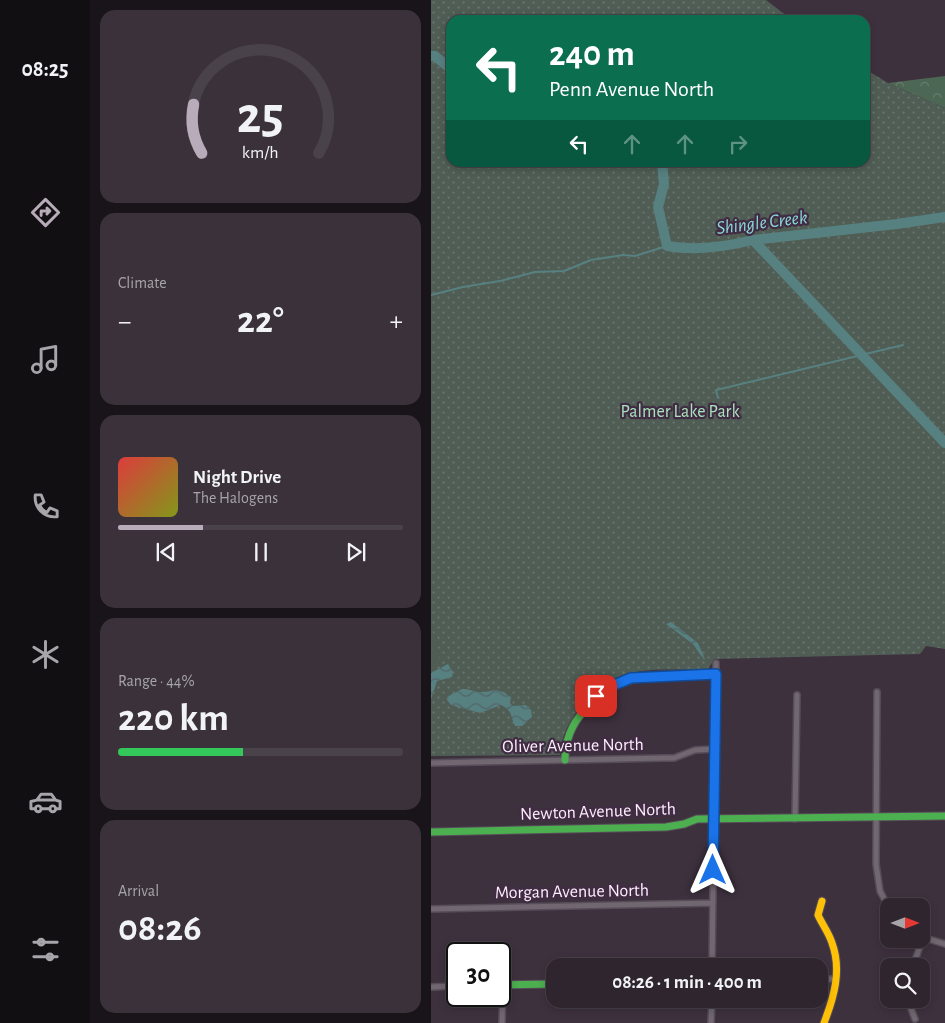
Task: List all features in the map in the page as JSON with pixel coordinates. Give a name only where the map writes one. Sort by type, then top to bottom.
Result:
[{"type":"street","points":[[712,958],[716,663]]},
{"type":"street","points":[[565,760],[568,733],[587,706],[607,688],[631,678],[716,674]]},
{"type":"street","points":[[877,692],[875,818],[877,878],[884,898]]},
{"type":"street","points":[[795,819],[797,695]]},
{"type":"street","name":"Oliver Avenue North","points":[[431,763],[674,758],[695,750],[715,749]]},
{"type":"street","name":"Newton Avenue North","points":[[431,832],[666,827],[684,824],[697,819],[945,816]]},
{"type":"street","points":[[822,901],[818,915],[835,951],[836,979],[835,993],[824,1023]]},
{"type":"street","name":"Morgan Avenue North","points":[[431,909],[713,904]]},
{"type":"street","points":[[930,939],[945,944]]},
{"type":"street","points":[[828,979],[836,979]]},
{"type":"street","points":[[511,985],[546,984]]},
{"type":"street","points":[[431,986],[446,986]]},
{"type":"street","points":[[502,1007],[502,1023]]},
{"type":"street","points":[[711,1023],[712,1008]]},
{"type":"street","points":[[911,1008],[915,1019]]},
{"type":"green space","name":"Palmer Lake Park","points":[[431,0],[766,0],[786,15],[446,15],[446,167],[870,167],[870,72],[888,83],[945,108],[945,649],[926,646],[920,654],[715,659],[707,670],[652,670],[636,672],[620,676],[591,694],[568,726],[562,742],[560,755],[431,756]]},
{"type":"green space","points":[[945,76],[945,108],[888,83]]},
{"type":"green space","points":[[431,629],[437,640],[440,665],[431,666]]},
{"type":"water","points":[[671,622],[698,643],[704,660],[693,644],[666,624]]},
{"type":"water","points":[[448,664],[453,672],[452,677],[437,681],[431,699],[431,673]]},
{"type":"water","points":[[462,689],[478,692],[500,691],[511,697],[510,703],[513,706],[526,705],[531,710],[532,717],[522,726],[515,726],[509,712],[501,705],[480,713],[451,705],[447,700],[448,696]]},
{"type":"waterway","name":"Shingle Creek","points":[[431,56],[435,56],[446,65]]},
{"type":"waterway","name":"Shingle Creek","points":[[662,167],[664,184],[658,207],[667,246],[710,248],[753,240],[945,217]]},
{"type":"waterway","points":[[753,240],[945,443]]},
{"type":"waterway","points":[[431,295],[535,272],[564,271],[591,260],[623,255],[635,256],[667,246]]},
{"type":"waterway","points":[[718,398],[716,390],[903,345]]},
{"type":"traffic: fast","points":[[565,760],[566,746],[572,728],[584,711],[598,697],[613,687],[628,681],[661,675],[716,675]]},
{"type":"traffic: fast","points":[[431,832],[666,827],[684,824],[697,819],[945,816]]},
{"type":"traffic: fast","points":[[511,985],[546,984]]},
{"type":"traffic: slow","points":[[822,901],[818,915],[831,939],[835,953],[837,973],[834,993],[824,1023]]},
{"type":"route","points":[[596,696],[607,688],[631,678],[716,674],[713,870]]}]
